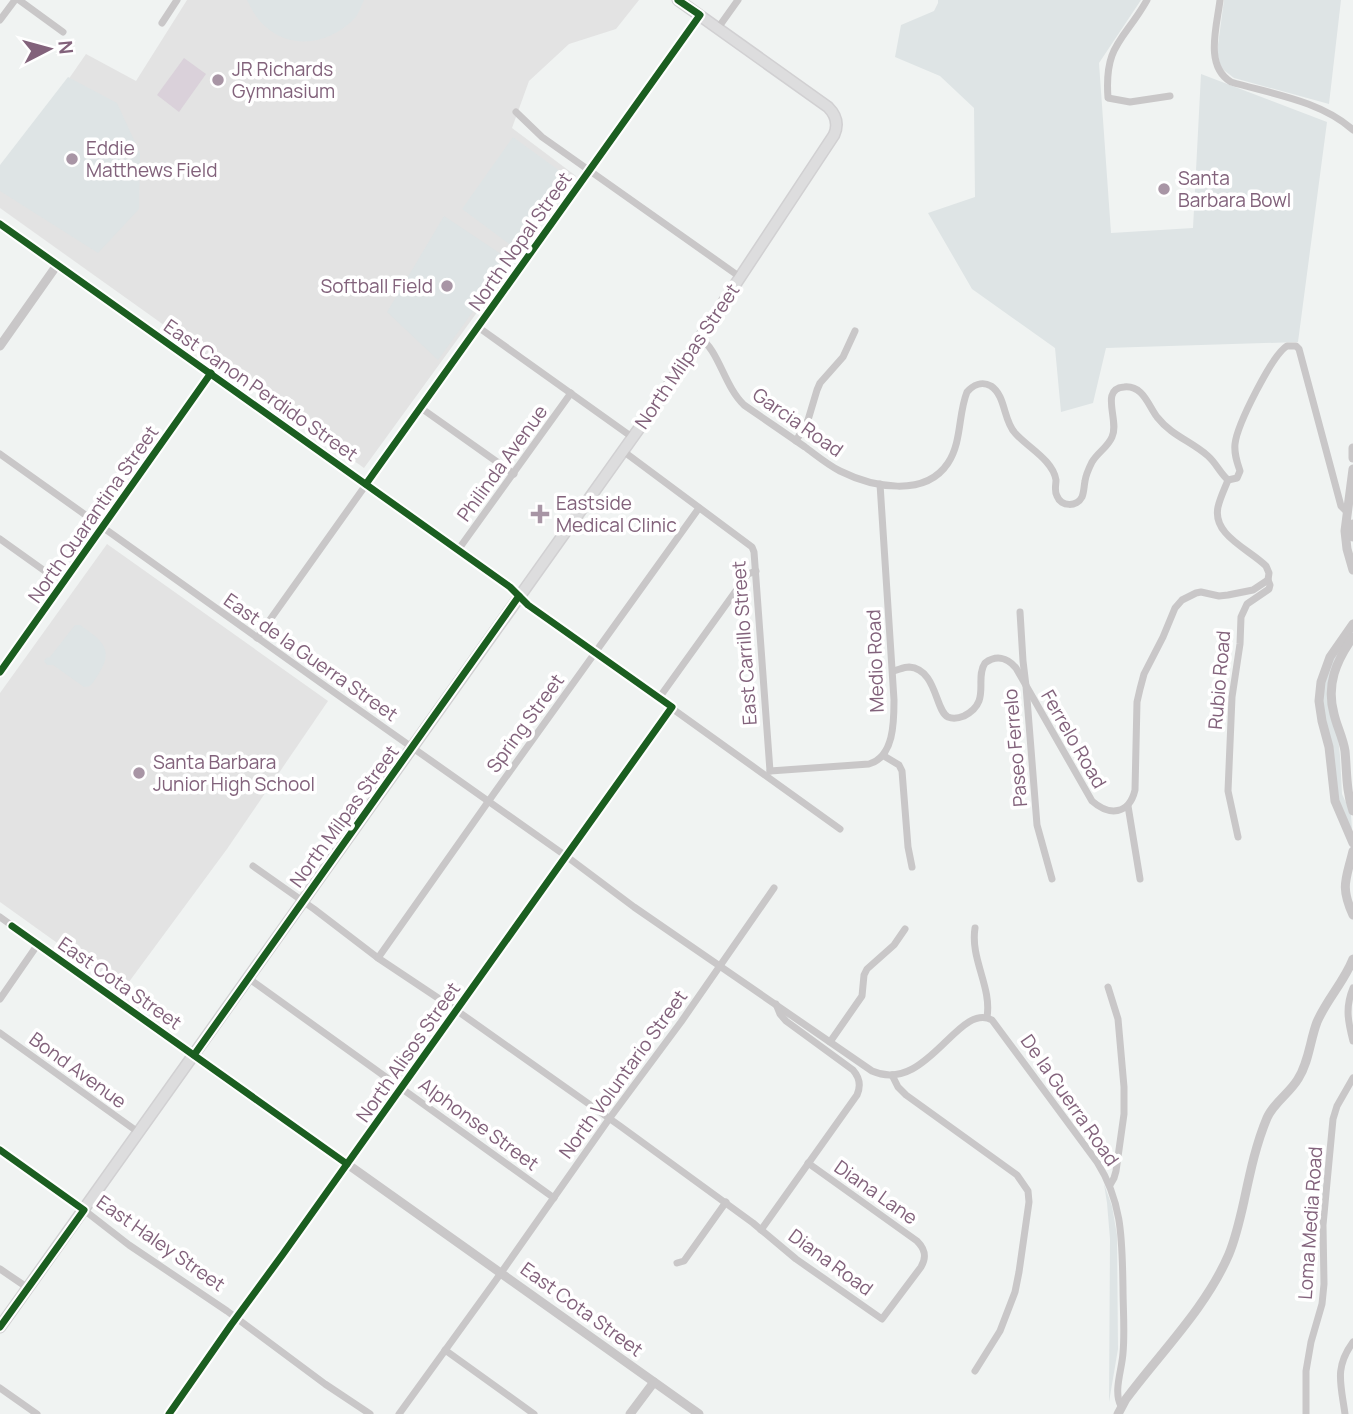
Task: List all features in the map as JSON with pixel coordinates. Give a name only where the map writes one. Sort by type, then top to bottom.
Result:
[{"type":"main road","points":[[678,0],[718,28]]},
{"type":"main road","name":"North Milpas Street","points":[[0,1327],[655,406],[834,135],[837,124],[828,107],[718,28]]},
{"type":"street","points":[[0,20],[17,0],[63,32]]},
{"type":"street","points":[[162,23],[177,0]]},
{"type":"street","points":[[718,28],[738,0]]},
{"type":"street","points":[[1147,0],[1114,50],[1108,68],[1108,98],[1130,102],[1170,96]]},
{"type":"street","points":[[1220,0],[1214,53],[1217,68],[1226,79],[1317,107],[1353,130]]},
{"type":"street","name":"North Nopal Street","points":[[257,638],[700,15]]},
{"type":"street","points":[[516,112],[542,137],[740,276]]},
{"type":"street","name":"East Canon Perdido Street","points":[[0,224],[510,587],[528,605],[768,773],[840,829]]},
{"type":"street","points":[[0,346],[58,265]]},
{"type":"street","points":[[478,327],[632,437]]},
{"type":"street","points":[[796,441],[808,420],[820,383],[843,357],[855,331]]},
{"type":"street","name":"Garcia Road","points":[[699,337],[708,344],[740,401],[836,469],[880,484],[911,486],[931,480],[940,473],[954,452],[967,391],[982,384],[990,386],[999,397],[1009,425],[1015,433],[1050,466],[1056,479],[1057,497],[1064,503],[1073,504],[1083,496],[1087,472],[1093,461],[1110,443],[1115,425],[1110,400],[1115,391],[1123,387],[1141,392],[1156,417],[1209,457],[1228,480]]},
{"type":"street","points":[[1268,580],[1266,566],[1227,534],[1217,516],[1228,480],[1233,480],[1240,471],[1235,455],[1236,439],[1263,377],[1287,346],[1296,346],[1299,349],[1341,506],[1347,512]]},
{"type":"street","name":"North Quarantina Street","points":[[0,672],[211,373]]},
{"type":"street","name":"Philinda Avenue","points":[[458,550],[571,393]]},
{"type":"street","points":[[421,408],[514,474]]},
{"type":"street","points":[[1353,448],[1353,458]]},
{"type":"street","name":"East Carrillo Street","points":[[623,451],[750,544],[754,552],[768,773]]},
{"type":"street","name":"East de la Guerra Street","points":[[0,454],[634,907],[872,1071],[892,1076],[906,1095],[1017,1175],[1028,1191],[1029,1208],[1015,1292],[1000,1331],[975,1371]]},
{"type":"street","points":[[1353,469],[1346,541],[1353,570]]},
{"type":"street","name":"Medio Road","points":[[880,484],[894,715],[884,756]]},
{"type":"street","name":"Spring Street","points":[[378,958],[699,508]]},
{"type":"street","points":[[1353,524],[1353,537]]},
{"type":"street","points":[[0,539],[49,574]]},
{"type":"street","points":[[659,698],[748,575],[755,571]]},
{"type":"street","name":"Ferrelo Road","points":[[893,671],[912,667],[920,672],[934,688],[943,713],[950,718],[963,716],[977,703],[982,689],[981,670],[985,663],[998,658],[1008,660],[1016,668],[1092,801],[1098,807],[1111,811],[1121,810],[1128,806],[1135,790],[1141,683],[1175,608],[1182,600],[1196,593],[1228,595],[1253,590],[1268,580]]},
{"type":"street","name":"Rubio Road","points":[[1238,836],[1228,791],[1232,697],[1241,617],[1247,604],[1269,589],[1268,580]]},
{"type":"street","name":"Paseo Ferrelo","points":[[1020,612],[1037,825],[1052,879]]},
{"type":"street","points":[[1353,624],[1326,665],[1321,682],[1320,701],[1335,801],[1353,843]]},
{"type":"street","points":[[1353,638],[1336,664],[1331,695],[1344,745],[1347,790],[1353,811]]},
{"type":"street","name":"North Alisos Street","points":[[169,1414],[672,707]]},
{"type":"street","points":[[768,773],[869,764],[884,756],[899,765],[902,771],[912,867]]},
{"type":"street","points":[[1128,806],[1140,879]]},
{"type":"street","points":[[1353,851],[1344,886],[1346,900],[1353,915]]},
{"type":"street","name":"Diana Road","points":[[253,866],[378,958],[456,1010],[726,1202],[796,1259],[883,1319]]},
{"type":"street","name":"North Voluntario Street","points":[[399,1414],[774,888]]},
{"type":"street","name":"East Cota Street","points":[[0,917],[699,1414]]},
{"type":"street","points":[[892,1076],[922,1064],[971,1020],[987,1017],[987,998],[974,950],[975,928]]},
{"type":"street","points":[[830,1042],[862,996],[867,969],[894,945],[905,929]]},
{"type":"street","points":[[0,999],[38,944]]},
{"type":"street","points":[[1120,1410],[1191,1315],[1226,1261],[1267,1118],[1271,1109],[1298,1080],[1317,1021],[1345,977],[1353,959]]},
{"type":"street","name":"Alphonse Street","points":[[248,978],[554,1198]]},
{"type":"street","points":[[1108,987],[1118,1019],[1124,1096],[1117,1163],[1110,1185]]},
{"type":"street","points":[[1353,988],[1347,1013],[1353,1041]]},
{"type":"street","name":"East de la Guerra Street","points":[[776,1004],[786,1021],[850,1067],[858,1077],[857,1095],[808,1163]]},
{"type":"street","name":"De la Guerra Road","points":[[987,1017],[999,1026],[1097,1162],[1110,1185],[1117,1206],[1122,1242],[1123,1352],[1117,1395],[1120,1410]]},
{"type":"street","name":"Bond Avenue","points":[[0,1033],[138,1132]]},
{"type":"street","name":"Loma Media Road","points":[[1306,1414],[1305,1388],[1309,1349],[1322,1304],[1324,1284],[1323,1225],[1333,1119],[1337,1106],[1353,1078]]},
{"type":"street","points":[[1345,1091],[1353,1097]]},
{"type":"street","name":"East Haley Street","points":[[0,1150],[370,1414]]},
{"type":"street","points":[[761,1230],[808,1163]]},
{"type":"street","name":"Diana Lane","points":[[808,1163],[923,1248],[925,1258],[921,1267],[883,1319]]},
{"type":"street","points":[[677,1263],[684,1261],[726,1202]]},
{"type":"street","points":[[0,1269],[28,1288]]},
{"type":"street","points":[[1345,1414],[1340,1372],[1343,1358],[1353,1342]]},
{"type":"street","points":[[444,1350],[534,1414]]},
{"type":"street","points":[[630,1414],[654,1382]]},
{"type":"street","points":[[0,1388],[37,1414]]},
{"type":"shaded area","points":[[187,0],[639,0],[616,29],[569,44],[529,81],[512,128],[576,176],[364,468],[0,208],[0,178],[86,54],[136,81]]},
{"type":"shaded area","points":[[247,0],[364,0],[356,17],[334,34],[322,39],[299,41],[287,39],[266,27],[257,18]]},
{"type":"shaded area","points":[[938,0],[1141,0],[1099,63],[1111,233],[1193,228],[1201,74],[1327,122],[1298,342],[1106,348],[1093,403],[1061,412],[1055,348],[972,289],[928,213],[975,197],[974,108],[940,76],[895,57],[901,25],[934,11]]},
{"type":"shaded area","points":[[1224,0],[1341,0],[1329,104],[1234,78],[1221,68],[1217,52]]},
{"type":"shaded area","points":[[184,58],[206,74],[179,112],[157,95]]},
{"type":"shaded area","name":"Eddie Matthews Field","points":[[68,77],[117,103],[140,153],[139,209],[98,253],[0,191],[0,165]]},
{"type":"shaded area","points":[[513,137],[568,177],[516,249],[462,209]]},
{"type":"shaded area","name":"Softball Field","points":[[444,216],[510,260],[438,360],[387,312]]},
{"type":"shaded area","name":"Santa Barbara Junior High School","points":[[107,544],[328,701],[227,849],[123,990],[0,902],[0,693]]},
{"type":"shaded area","points":[[75,625],[80,625],[95,636],[106,653],[102,668],[90,686],[86,687],[44,661]]},
{"type":"shaded area","points":[[1353,628],[1353,633],[1336,657],[1331,672],[1342,794],[1351,814],[1352,829],[1339,807],[1321,699],[1329,663]]},
{"type":"shaded area","points":[[1104,1184],[1112,1206],[1117,1235],[1118,1349],[1109,1402],[1110,1239]]},
{"type":"cycle path","points":[[366,484],[700,15],[678,0]]},
{"type":"cycle path","points":[[0,224],[510,587],[528,605],[672,707],[169,1414]]},
{"type":"cycle path","points":[[0,672],[211,373]]},
{"type":"cycle path","points":[[194,1055],[519,596]]},
{"type":"cycle path","points":[[12,926],[347,1164]]},
{"type":"cycle path","points":[[0,1150],[84,1210],[0,1327]]},
{"type":"place","name":"JR Richards Gymnasium","points":[[218,80]]},
{"type":"place","name":"Eddie Matthews Field","points":[[72,159]]},
{"type":"place","name":"Santa Barbara Bowl","points":[[1164,189]]},
{"type":"place","name":"Softball Field","points":[[447,286]]},
{"type":"place","name":"Eastside Medical Clinic","points":[[540,514]]},
{"type":"place","name":"Santa Barbara Junior High School","points":[[139,773]]}]
